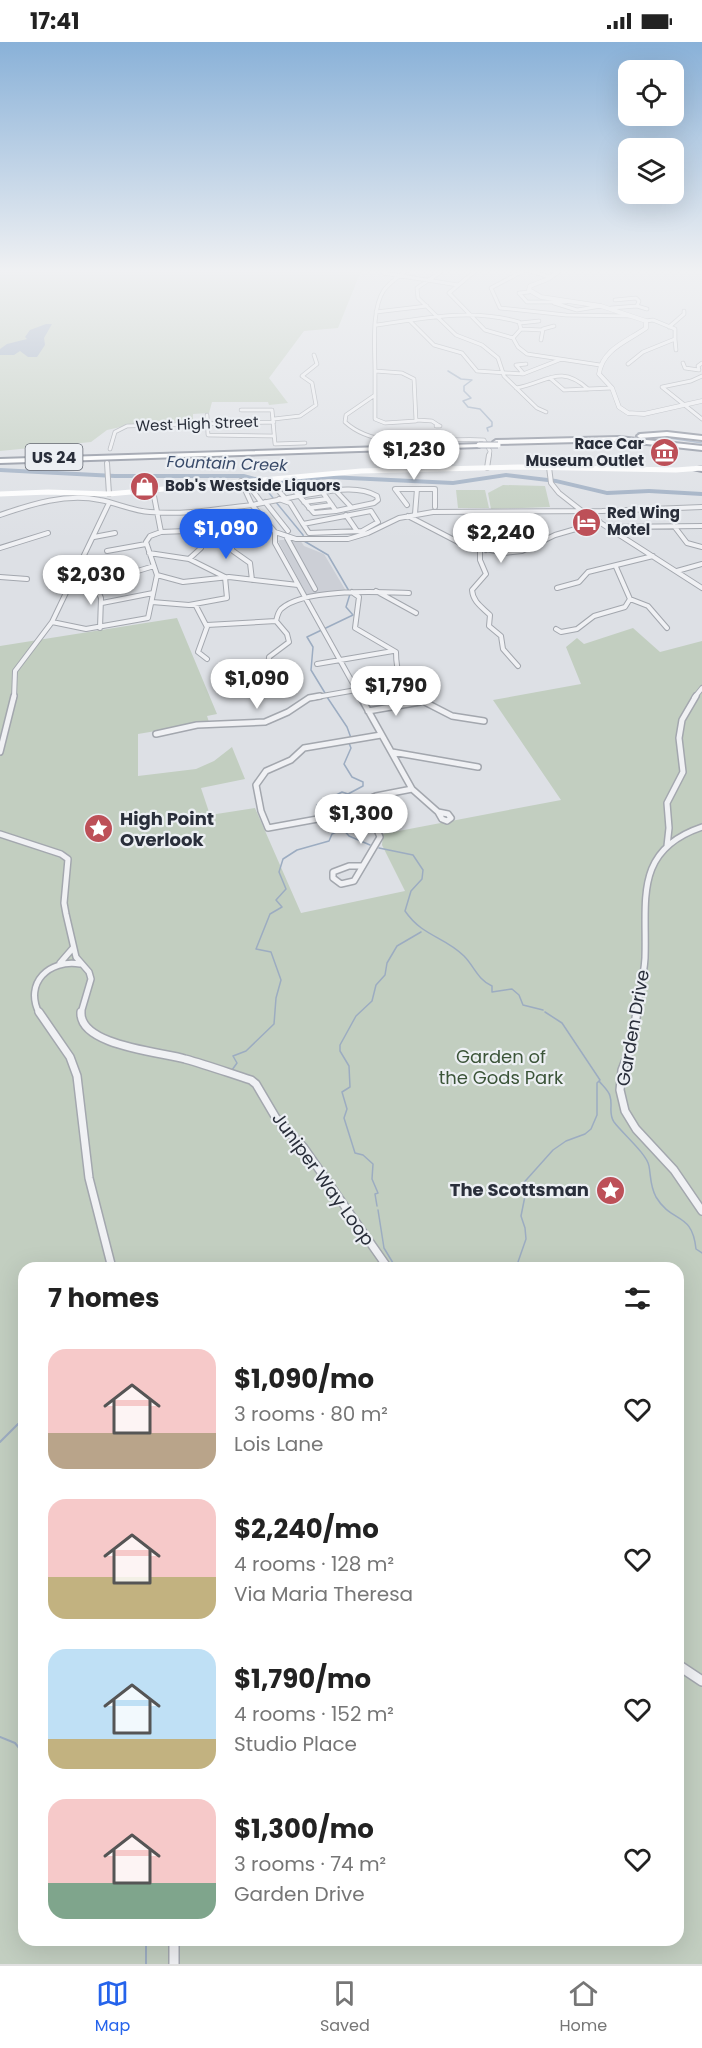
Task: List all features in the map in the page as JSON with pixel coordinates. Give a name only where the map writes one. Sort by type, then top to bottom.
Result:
[{"type":"highway","points":[[109,456],[478,444],[667,434],[702,439]]},
{"type":"highway","points":[[702,439],[668,435],[658,438],[702,449]]},
{"type":"highway","points":[[550,440],[637,440],[702,449]]},
{"type":"highway","points":[[497,443],[619,442],[702,449]]},
{"type":"highway","name":"US 24","points":[[0,460],[109,456]]},
{"type":"main road","points":[[0,494],[48,492],[108,494],[242,484],[250,480],[265,478],[361,471],[549,467],[700,468]]},
{"type":"street","name":"West High Street","points":[[109,456],[113,435],[121,428],[274,420],[300,416],[316,405],[312,383],[302,376],[317,364],[316,361]]},
{"type":"street","points":[[375,361],[375,419],[378,422],[407,423],[432,420],[438,425]]},
{"type":"street","points":[[467,361],[474,370],[503,375],[534,371],[544,364],[556,361]]},
{"type":"street","points":[[499,361],[503,375],[537,408],[546,412]]},
{"type":"street","points":[[565,361],[600,365]]},
{"type":"street","points":[[604,361],[600,365],[599,374],[612,388],[619,407],[628,413],[641,414],[702,401]]},
{"type":"street","points":[[628,364],[632,361]]},
{"type":"street","points":[[683,363],[685,368],[691,370],[699,369],[702,363]]},
{"type":"street","points":[[524,373],[516,364],[526,364]]},
{"type":"street","points":[[375,371],[402,373],[414,379],[417,420]]},
{"type":"street","points":[[516,388],[532,386],[538,380],[573,376],[588,389]]},
{"type":"street","points":[[702,376],[691,381],[662,387],[702,419]]},
{"type":"street","points":[[550,378],[564,390],[612,388]]},
{"type":"street","points":[[375,395],[346,415],[345,422],[351,429],[379,438],[484,440],[490,451],[487,468]]},
{"type":"street","points":[[241,410],[272,410],[275,444],[305,443]]},
{"type":"street","points":[[207,415],[207,434],[209,435],[236,438],[274,436]]},
{"type":"street","points":[[108,494],[106,476],[109,456]]},
{"type":"street","points":[[549,467],[554,489],[582,511],[702,588]]},
{"type":"street","points":[[242,484],[258,503],[288,531]]},
{"type":"street","points":[[242,484],[250,487],[275,532],[286,537],[303,539],[353,538],[408,516],[433,512],[701,508]]},
{"type":"street","points":[[277,489],[281,498],[289,502],[307,532],[311,534],[357,531],[377,524],[378,520],[371,511],[319,513],[309,508],[295,491],[316,488],[323,493],[336,511]]},
{"type":"street","points":[[407,505],[395,489],[435,489],[435,507]]},
{"type":"street","points":[[415,514],[417,489]]},
{"type":"street","points":[[153,491],[161,532]]},
{"type":"street","points":[[337,491],[351,507]]},
{"type":"street","points":[[302,524],[332,519],[346,513],[351,507],[374,503],[378,500],[372,492],[323,493]]},
{"type":"street","points":[[0,515],[54,499],[85,498],[130,509],[158,512],[258,503],[299,496]]},
{"type":"street","points":[[304,502],[327,499]]},
{"type":"street","points":[[0,752],[16,690],[14,674],[52,622],[109,503]]},
{"type":"street","points":[[309,508],[332,505]]},
{"type":"street","points":[[500,512],[507,536],[483,550],[480,560],[486,574],[472,590],[472,596],[477,604],[490,615],[489,626],[501,634],[504,651],[518,666]]},
{"type":"street","points":[[346,513],[357,531]]},
{"type":"street","points":[[408,516],[443,535],[483,550],[506,553],[519,551],[554,536],[600,522]]},
{"type":"street","points":[[332,519],[340,532]]},
{"type":"street","points":[[317,521],[324,533]]},
{"type":"street","points":[[674,526],[688,544],[702,547]]},
{"type":"street","points":[[608,527],[702,526]]},
{"type":"street","points":[[52,622],[82,629],[147,619],[157,575],[146,544],[150,536],[161,532],[187,531],[204,536],[226,537],[233,551],[250,563],[252,580]]},
{"type":"street","points":[[275,532],[274,540],[412,789],[438,812]]},
{"type":"street","points":[[0,548],[48,533]]},
{"type":"street","points":[[94,537],[115,533]]},
{"type":"street","points":[[189,559],[201,548],[204,536]]},
{"type":"street","points":[[274,540],[286,537]]},
{"type":"street","points":[[286,537],[315,589]]},
{"type":"street","points":[[107,551],[146,544]]},
{"type":"street","points":[[148,553],[189,559],[225,577]]},
{"type":"street","points":[[557,588],[579,582],[588,572],[594,570],[616,567],[653,556]]},
{"type":"street","points":[[676,571],[702,564]]},
{"type":"street","points":[[100,628],[102,603],[100,594],[94,585],[153,566]]},
{"type":"street","points":[[616,567],[627,596],[648,606],[667,628]]},
{"type":"street","points":[[157,575],[187,582],[225,577],[298,585]]},
{"type":"street","points":[[0,577],[27,579]]},
{"type":"street","points":[[152,602],[195,604],[226,599],[225,577]]},
{"type":"street","points":[[376,591],[416,613]]},
{"type":"street","points":[[102,603],[153,592]]},
{"type":"street","points":[[352,592],[359,597],[355,628],[398,653],[396,669],[410,694],[420,702],[458,718],[484,721]]},
{"type":"street","points":[[276,621],[278,610],[284,605],[305,598],[352,592],[409,593]]},
{"type":"street","points":[[556,629],[561,632],[577,629],[589,618],[625,607],[630,598]]},
{"type":"street","points":[[195,604],[207,625],[206,635],[197,649],[200,655],[207,659]]},
{"type":"street","points":[[207,625],[276,621]]},
{"type":"street","points":[[235,678],[252,681],[268,675],[269,657],[289,642],[287,634],[276,621]]},
{"type":"street","points":[[317,664],[394,651]]},
{"type":"street","points":[[667,846],[669,828],[667,803],[683,772],[679,738],[682,720],[690,703],[702,688]]},
{"type":"street","points":[[156,734],[197,725],[265,722],[288,712],[309,698],[356,690]]},
{"type":"street","points":[[368,711],[420,702]]},
{"type":"street","points":[[367,810],[268,828],[256,789],[266,771],[291,760],[307,747],[381,735]]},
{"type":"street","points":[[392,752],[477,767]]},
{"type":"street","points":[[361,866],[337,869],[333,872],[333,878],[338,883],[351,882],[358,876],[361,866],[380,837],[364,804],[367,799],[412,789]]},
{"type":"street","name":"Garden Drive","points":[[702,827],[684,833],[667,846],[657,859],[644,898],[645,960],[631,1047],[622,1070],[620,1090],[625,1111],[636,1129],[674,1170],[702,1210]]},
{"type":"street","points":[[669,828],[684,833]]},
{"type":"street","points":[[0,834],[61,854],[68,859],[64,903],[73,948],[81,964]]},
{"type":"street","points":[[59,964],[73,948]]},
{"type":"street","points":[[81,964],[74,962],[59,964],[48,969],[34,987],[33,998],[37,1010],[60,1040],[74,1066],[87,1167],[111,1262]]},
{"type":"street","name":"Juniper Way Loop","points":[[81,964],[89,972],[91,979],[82,1006],[81,1016],[85,1025],[95,1033],[133,1050],[182,1058],[258,1084],[264,1091],[276,1118],[305,1150],[383,1262]]},
{"type":"street","points":[[684,1669],[702,1681]]},
{"type":"street","points":[[174,1946],[174,1964]]},
{"type":"shaded area","points":[[300,540],[304,546],[324,554],[346,591],[307,595],[278,541]]},
{"type":"green space","points":[[0,361],[282,361],[269,378],[288,403],[269,405],[268,402],[212,402],[209,413],[193,414],[193,423],[130,425],[107,430],[91,442],[0,451]]},
{"type":"green space","points":[[503,485],[545,486],[550,507],[491,509],[488,493]]},
{"type":"green space","points":[[456,490],[485,490],[489,508],[458,508]]},
{"type":"green space","name":"Garden of the Gods Park","points":[[177,618],[217,714],[207,716],[209,722],[138,734],[138,776],[196,769],[214,761],[232,747],[245,779],[201,788],[210,815],[255,808],[301,913],[405,891],[382,845],[383,834],[561,800],[493,700],[581,684],[566,647],[577,638],[584,644],[633,628],[660,652],[702,641],[702,1964],[0,1964],[0,646]]},
{"type":"waterway","points":[[448,371],[461,379],[472,380],[464,386],[464,391],[471,398],[463,401],[468,407],[480,409],[492,422],[492,426],[487,428],[488,431]]},
{"type":"waterway","points":[[638,433],[645,434]]},
{"type":"waterway","points":[[663,437],[702,443]]},
{"type":"waterway","name":"Fountain Creek","points":[[0,470],[115,476],[244,476],[267,482],[329,477],[453,483],[506,475],[556,481],[607,493],[649,491],[702,494]]},
{"type":"waterway","points":[[265,482],[263,485],[273,498]]},
{"type":"waterway","points":[[275,501],[303,535],[304,541],[328,555],[349,591]]},
{"type":"waterway","points":[[325,693],[311,670],[313,647],[307,637],[353,615],[346,607],[350,594]]},
{"type":"waterway","points":[[327,697],[347,727],[351,738]]},
{"type":"waterway","points":[[331,814],[317,805],[342,792],[348,794],[363,786],[363,782],[352,777],[344,764],[351,748],[349,743]]},
{"type":"waterway","points":[[334,819],[349,836],[370,845]]},
{"type":"waterway","points":[[232,1070],[237,1063],[233,1056],[246,1051],[274,1024],[276,998],[281,980],[271,952],[256,949],[270,914],[282,907],[276,900],[286,889],[279,872],[283,859],[297,850],[329,841],[332,834],[340,830]]},
{"type":"waterway","points":[[379,848],[413,855],[423,870],[422,879],[411,891],[405,911],[412,920],[464,956],[480,977],[492,986],[492,992],[512,989],[519,995],[523,1005],[543,1010]]},
{"type":"waterway","points":[[377,1206],[375,1194],[378,1193],[372,1179],[373,1164],[363,1155],[355,1153],[344,1118],[347,1109],[342,1092],[350,1087],[349,1066],[340,1051],[340,1045],[356,1016],[372,1001],[376,985],[385,975],[387,963],[397,946],[421,932]]},
{"type":"waterway","points":[[545,1012],[562,1023],[599,1081]]},
{"type":"waterway","points":[[518,1262],[526,1239],[521,1216],[525,1196],[519,1188],[553,1150],[591,1129],[597,1115],[597,1083],[599,1081]]},
{"type":"waterway","points":[[599,1081],[609,1094],[611,1116],[614,1122],[647,1161],[656,1197],[668,1211],[686,1223],[694,1237],[696,1249],[702,1253]]},
{"type":"waterway","points":[[378,1210],[384,1248],[392,1262]]},
{"type":"waterway","points":[[0,1442],[18,1424]]},
{"type":"waterway","points":[[0,1737],[15,1743],[18,1747]]},
{"type":"waterway","points":[[146,1946],[146,1964]]},
{"type":"place","name":"Race Car Museum Outlet","points":[[665,453]]},
{"type":"place","name":"Bob's Westside Liquors","points":[[144,486]]},
{"type":"place","name":"Red Wing Motel","points":[[586,522]]},
{"type":"place","name":"High Point Overlook","points":[[99,829]]},
{"type":"place","name":"The Scottsman","points":[[610,1190]]}]
